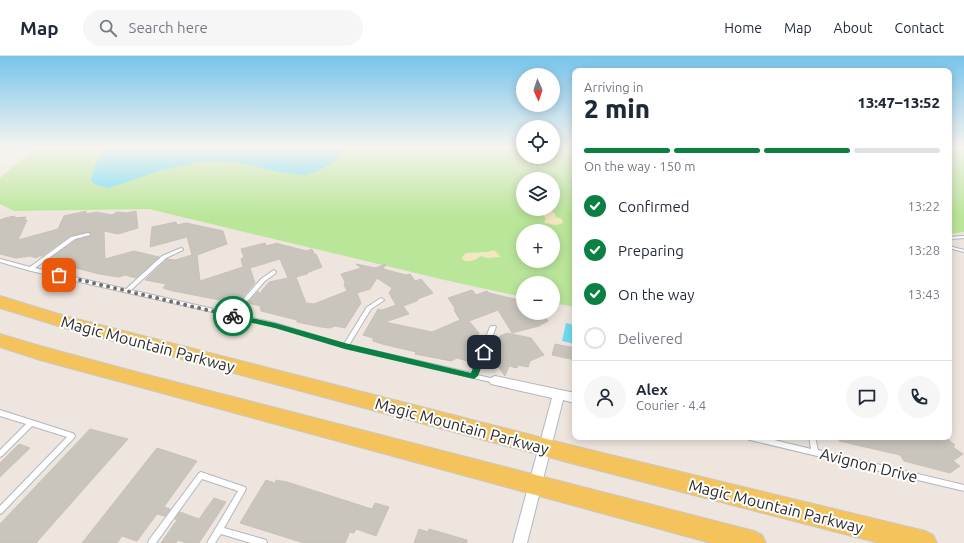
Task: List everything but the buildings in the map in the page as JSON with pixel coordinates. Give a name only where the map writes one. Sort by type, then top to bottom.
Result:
[{"type":"main road","name":"Magic Mountain Parkway","points":[[0,302],[66,322],[545,448],[926,543]]},
{"type":"main road","points":[[0,340],[147,382],[754,543]]},
{"type":"street","points":[[495,381],[572,397]]},
{"type":"street","points":[[520,543],[559,394]]},
{"type":"lane","points":[[31,269],[73,238],[88,234]]},
{"type":"lane","points":[[952,238],[964,237]]},
{"type":"lane","points":[[952,248],[964,251]]},
{"type":"lane","points":[[127,290],[164,257],[181,249]]},
{"type":"lane","points":[[0,260],[31,269],[127,290],[275,326],[345,346],[495,381]]},
{"type":"lane","points":[[232,316],[263,280],[274,272]]},
{"type":"lane","points":[[345,346],[369,308],[381,300]]},
{"type":"lane","points":[[474,376],[494,327]]},
{"type":"lane","points":[[0,413],[72,436],[0,511]]},
{"type":"lane","points":[[0,454],[31,423]]},
{"type":"lane","name":"Avignon Drive","points":[[763,440],[964,488]]},
{"type":"lane","points":[[813,440],[815,452]]},
{"type":"lane","points":[[152,543],[201,476],[243,489],[211,543]]},
{"type":"lane","points":[[220,530],[257,542]]},
{"type":"green space","points":[[8,171],[572,171],[572,306],[560,304],[560,276],[516,276],[516,295],[449,281],[149,209],[14,211],[0,204],[0,178]]},
{"type":"green space","points":[[952,171],[964,171],[964,232],[952,234]]},
{"type":"sand","points":[[544,216],[556,216],[562,219],[563,223],[545,223],[546,218]]},
{"type":"sand","points":[[494,250],[501,257],[487,258],[481,256],[475,260],[468,261],[463,260],[462,257],[466,253],[487,252]]},
{"type":"water","points":[[93,171],[160,171],[109,188],[96,185],[91,181]]},
{"type":"water","points":[[273,171],[318,171],[304,175]]},
{"type":"water","points":[[566,323],[572,324],[572,343],[562,341]]},
{"type":"way so far","points":[[59,275],[233,316]]},
{"type":"route","points":[[233,316],[275,326],[345,346],[474,376],[484,352]]}]
